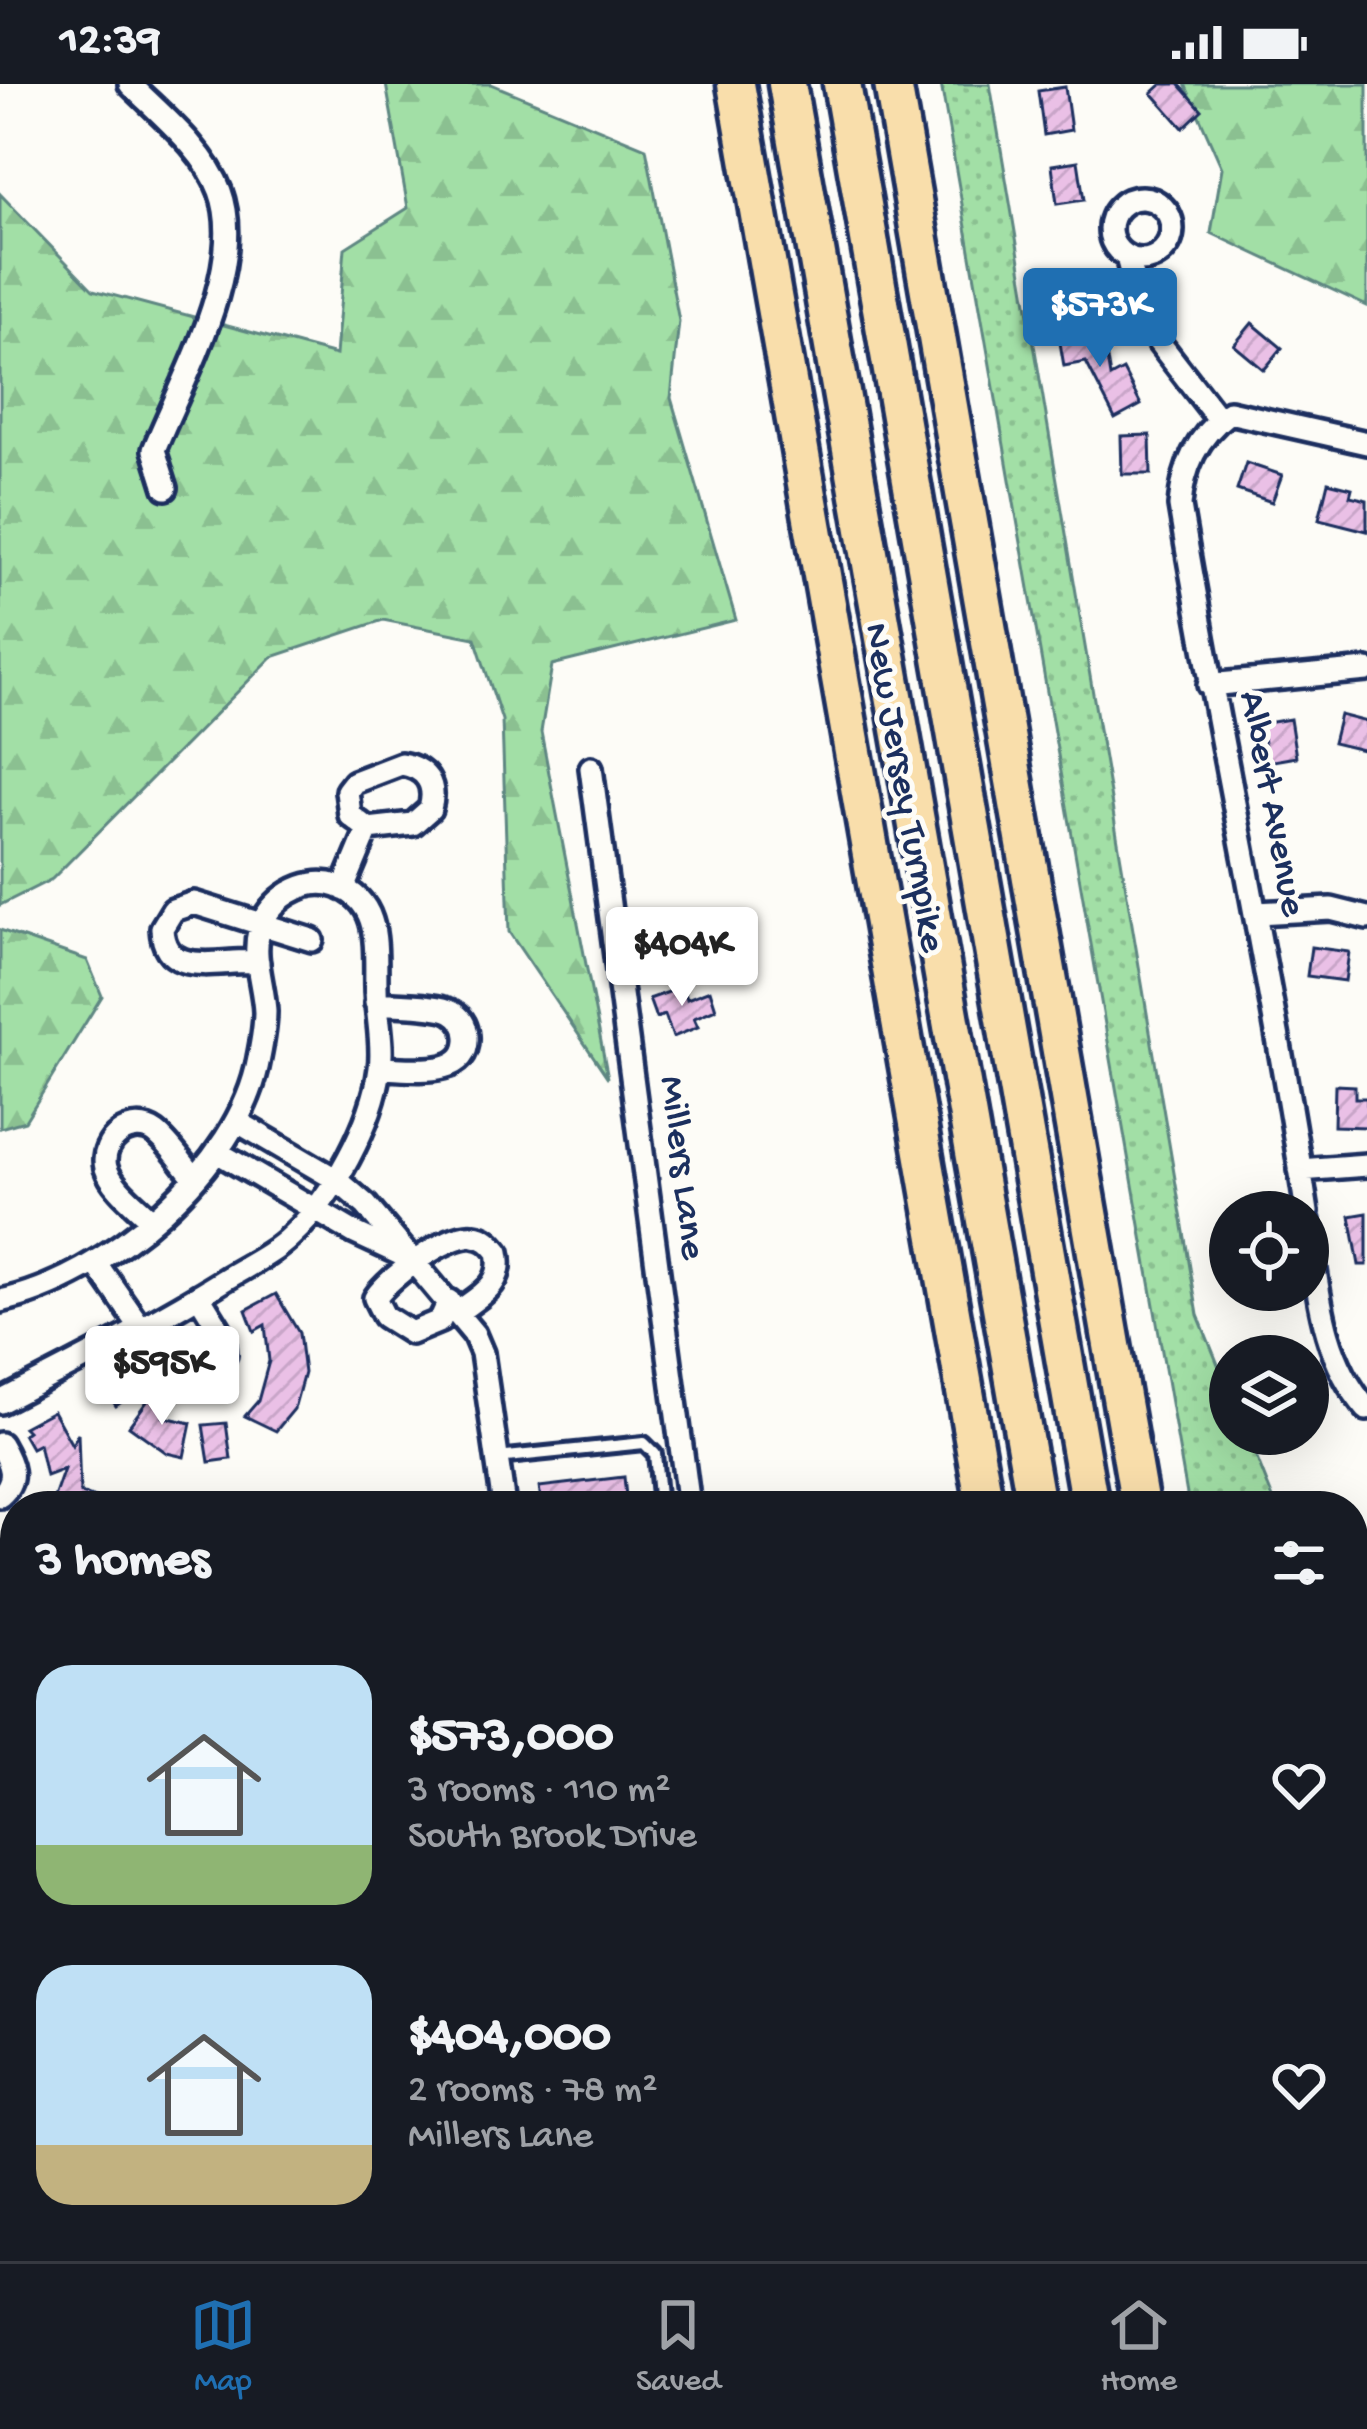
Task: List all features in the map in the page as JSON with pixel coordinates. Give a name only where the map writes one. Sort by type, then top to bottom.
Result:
[{"type":"highway","name":"New Jersey Turnpike","points":[[736,84],[982,1491]]},
{"type":"highway","name":"New Jersey Turnpike","points":[[788,84],[1033,1491]]},
{"type":"highway","name":"New Jersey Turnpike","points":[[842,84],[1087,1491]]},
{"type":"highway","points":[[892,84],[1137,1491]]},
{"type":"street","points":[[130,84],[208,168],[223,209],[225,253],[219,291],[154,450],[166,488]]},
{"type":"street","points":[[1127,257],[1144,323],[1219,420],[1229,412],[1367,443]]},
{"type":"street","name":"Albert Avenue","points":[[1219,420],[1187,464],[1180,506],[1303,1191]]},
{"type":"street","points":[[1210,685],[1367,670]]},
{"type":"street","name":"Millers Lane","points":[[591,767],[687,1491]]},
{"type":"street","points":[[343,889],[368,829]]},
{"type":"street","points":[[0,1301],[35,1294],[95,1262],[150,1219],[218,1152],[248,1100],[262,1038],[262,925],[274,904],[317,882],[360,898],[375,926],[381,1067],[338,1180],[281,1245],[142,1328],[0,1402]]},
{"type":"street","points":[[259,962],[177,961],[162,941],[162,928],[173,910],[194,903],[312,940]]},
{"type":"street","points":[[1256,913],[1331,909],[1367,918]]},
{"type":"street","points":[[376,1003],[440,1007],[460,1018],[467,1041],[463,1054],[439,1069],[381,1067]]},
{"type":"street","points":[[238,1122],[338,1180],[382,1220],[454,1306],[482,1353],[502,1491]]},
{"type":"street","points":[[150,1219],[107,1172],[106,1151],[119,1133],[132,1128],[157,1134],[194,1177]]},
{"type":"street","points":[[218,1152],[416,1261]]},
{"type":"street","points":[[1300,1170],[1367,1166]]},
{"type":"street","points":[[466,1235],[490,1242],[498,1252],[500,1274],[494,1285],[454,1306],[440,1321],[412,1333],[384,1316],[375,1298],[388,1279],[416,1261],[466,1235]]},
{"type":"street","points":[[95,1262],[174,1372],[185,1379],[211,1376],[220,1367],[226,1342],[199,1296]]},
{"type":"street","points":[[1321,1311],[1341,1372],[1367,1409]]},
{"type":"street","points":[[0,1444],[12,1464],[12,1478],[3,1491]]},
{"type":"lane","points":[[497,1458],[644,1442],[656,1454],[659,1491]]},
{"type":"green space","points":[[386,84],[491,84],[646,148],[679,321],[671,398],[736,620],[552,665],[541,732],[608,1078],[509,932],[502,720],[475,638],[383,620],[272,657],[52,879],[0,905],[0,194],[93,290],[336,355],[345,248],[408,208]]},
{"type":"green space","points":[[941,84],[990,84],[1198,1315],[1209,1342],[1209,1455],[1255,1455],[1270,1491],[1186,1491]]},
{"type":"green space","points":[[1185,84],[1367,84],[1367,306],[1211,233],[1222,168]]},
{"type":"green space","points":[[0,930],[87,960],[102,996],[25,1121],[0,1128]]},
{"type":"building","points":[[1162,84],[1179,84],[1202,110],[1183,128],[1152,93]]},
{"type":"building","points":[[1065,87],[1071,130],[1044,135],[1038,91]]},
{"type":"building","points":[[1078,161],[1084,200],[1057,204],[1052,165]]},
{"type":"building","points":[[1252,323],[1282,348],[1264,370],[1234,345]]},
{"type":"building","points":[[1102,329],[1110,377],[1123,370],[1141,405],[1115,419],[1086,362],[1064,366],[1059,337]]},
{"type":"building","points":[[1150,435],[1151,474],[1122,474],[1121,436]]},
{"type":"building","points":[[1246,463],[1282,475],[1272,502],[1237,490]]},
{"type":"building","points":[[1328,482],[1352,488],[1350,496],[1367,500],[1367,531],[1319,519]]},
{"type":"building","points":[[1340,715],[1367,722],[1367,751],[1333,743]]},
{"type":"building","points":[[1290,719],[1296,757],[1267,762],[1261,724]]},
{"type":"building","points":[[1311,947],[1349,952],[1345,981],[1307,976]]},
{"type":"building","points":[[683,987],[687,999],[710,990],[716,1009],[694,1018],[698,1027],[673,1037],[665,1015],[656,1018],[649,999]]},
{"type":"building","points":[[1335,1085],[1355,1086],[1355,1098],[1367,1098],[1367,1127],[1334,1126]]},
{"type":"building","points":[[1367,1213],[1367,1265],[1359,1265],[1350,1216]]},
{"type":"building","points":[[276,1294],[299,1333],[304,1373],[294,1409],[276,1431],[245,1416],[258,1401],[269,1361],[265,1325],[254,1331],[246,1310]]},
{"type":"building","points":[[130,1373],[140,1389],[116,1406],[105,1390]]},
{"type":"building","points":[[151,1396],[169,1410],[164,1417],[191,1423],[184,1457],[167,1453],[129,1426]]},
{"type":"building","points":[[53,1411],[72,1445],[78,1433],[80,1491],[56,1491],[64,1469],[46,1476],[39,1444],[31,1448],[23,1427]]},
{"type":"building","points":[[226,1423],[231,1459],[209,1462],[203,1425]]},
{"type":"building","points":[[624,1477],[625,1491],[540,1491],[539,1487]]}]
